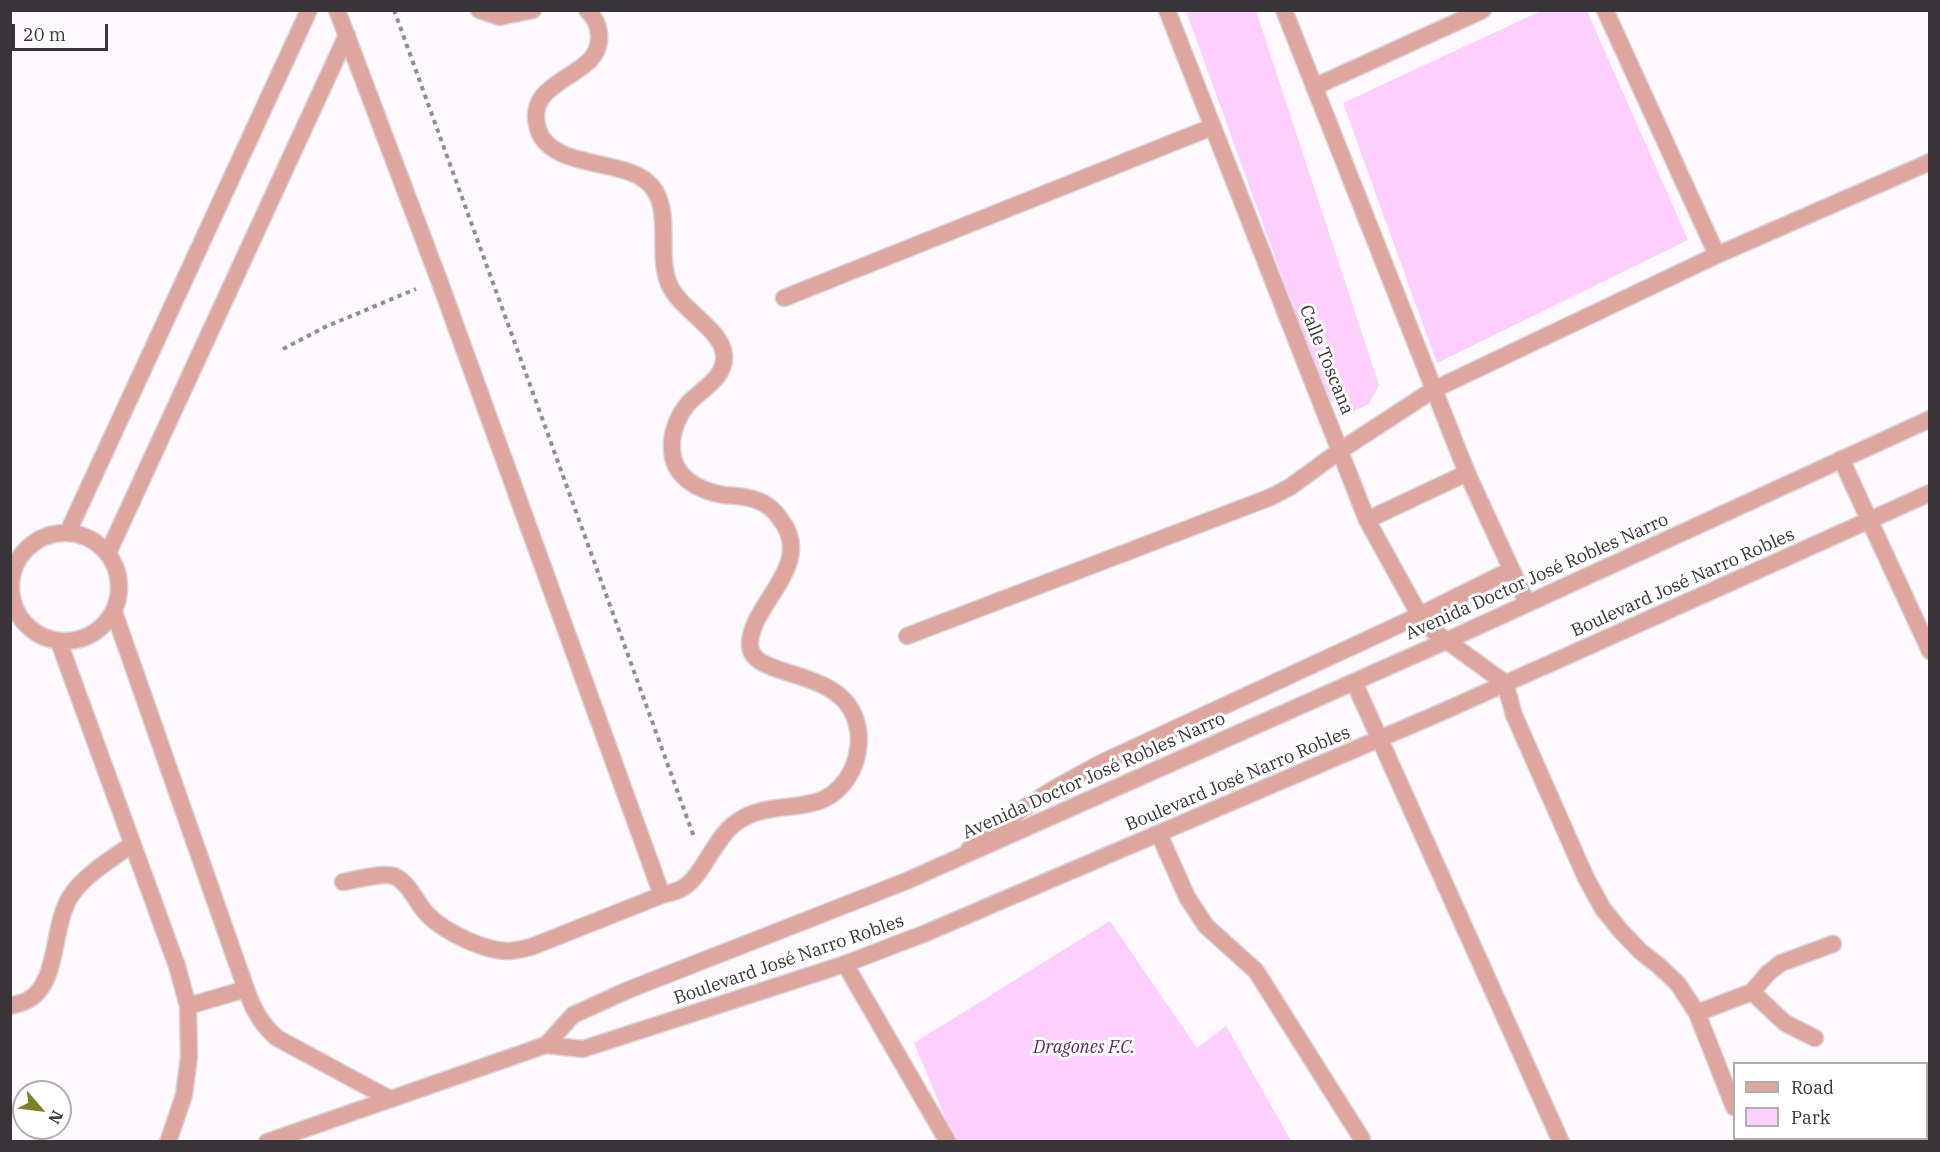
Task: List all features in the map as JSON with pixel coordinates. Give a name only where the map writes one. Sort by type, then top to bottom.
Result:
[{"type":"street","points":[[68,532],[309,10]]},
{"type":"street","points":[[338,10],[663,895]]},
{"type":"street","points":[[478,10],[500,17],[533,10]]},
{"type":"street","points":[[343,882],[387,875],[394,876],[407,887],[427,915],[459,936],[488,948],[508,951],[531,947],[682,888],[695,877],[720,839],[742,819],[768,808],[811,805],[824,800],[836,792],[854,766],[858,749],[857,725],[849,705],[835,691],[812,679],[765,665],[756,659],[751,651],[750,642],[756,623],[785,575],[790,559],[790,541],[784,523],[773,509],[758,500],[706,491],[694,486],[681,475],[674,461],[672,448],[679,419],[687,404],[720,372],[724,354],[716,336],[677,298],[670,287],[664,261],[662,208],[659,197],[652,186],[631,171],[564,154],[544,141],[538,131],[536,118],[543,95],[552,86],[589,61],[595,52],[599,39],[598,25],[587,10]]},
{"type":"street","name":"Calle Toscana","points":[[1167,10],[1367,520],[1425,625],[1505,683]]},
{"type":"street","points":[[1284,10],[1467,473],[1527,603]]},
{"type":"street","points":[[1314,87],[1483,10]]},
{"type":"street","points":[[1605,10],[1717,255]]},
{"type":"street","points":[[108,553],[347,35]]},
{"type":"street","points":[[784,298],[1212,127]]},
{"type":"street","points":[[907,636],[1271,497],[1290,487],[1341,450],[1433,390],[1717,255],[1929,162]]},
{"type":"street","name":"Avenida Doctor José Robles Narro","points":[[267,1142],[546,1045],[573,1015],[628,990],[904,882],[1354,682],[1929,419]]},
{"type":"street","points":[[1841,459],[1929,651]]},
{"type":"street","points":[[1367,520],[1467,473]]},
{"type":"street","name":"Boulevard José Narro Robles","points":[[546,1045],[583,1049],[844,964],[926,933],[1554,663],[1929,493]]},
{"type":"street","points":[[68,532],[84,535],[97,542],[108,553],[116,566],[120,581],[119,597],[114,612],[93,634],[78,640],[59,642],[34,632],[22,621],[11,592],[12,576],[17,562],[26,549],[38,539],[53,533],[68,532]]},
{"type":"street","points":[[956,859],[1025,807],[1092,768],[1418,616],[1511,570]]},
{"type":"street","points":[[114,612],[258,1018],[277,1038],[390,1099]]},
{"type":"street","points":[[59,642],[177,966],[188,1006],[189,1057],[184,1095],[168,1142]]},
{"type":"street","points":[[1354,682],[1561,1142]]},
{"type":"street","points":[[1505,683],[1514,715],[1586,878],[1604,909],[1640,951],[1678,984],[1697,1013],[1733,1104]]},
{"type":"street","points":[[1159,834],[1187,897],[1206,926],[1256,971],[1362,1139]]},
{"type":"street","points":[[10,1006],[29,1000],[45,981],[50,969],[59,923],[71,895],[84,880],[132,844]]},
{"type":"street","points":[[1697,1013],[1752,992],[1768,973],[1781,963],[1833,944]]},
{"type":"street","points":[[844,964],[948,1142]]},
{"type":"street","points":[[188,1006],[246,989]]},
{"type":"street","points":[[1752,992],[1785,1023],[1815,1038]]},
{"type":"path","points":[[394,10],[704,863]]},
{"type":"path","points":[[282,349],[325,327],[439,280]]},
{"type":"green space","points":[[1543,10],[1587,11],[1688,240],[1437,363],[1343,103]]},
{"type":"green space","points":[[1186,11],[1256,11],[1379,385],[1369,404],[1350,413],[1326,398]]},
{"type":"green space","name":"Dragones F.C.","points":[[1110,921],[1197,1048],[1226,1026],[1291,1141],[955,1141],[914,1043]]}]
